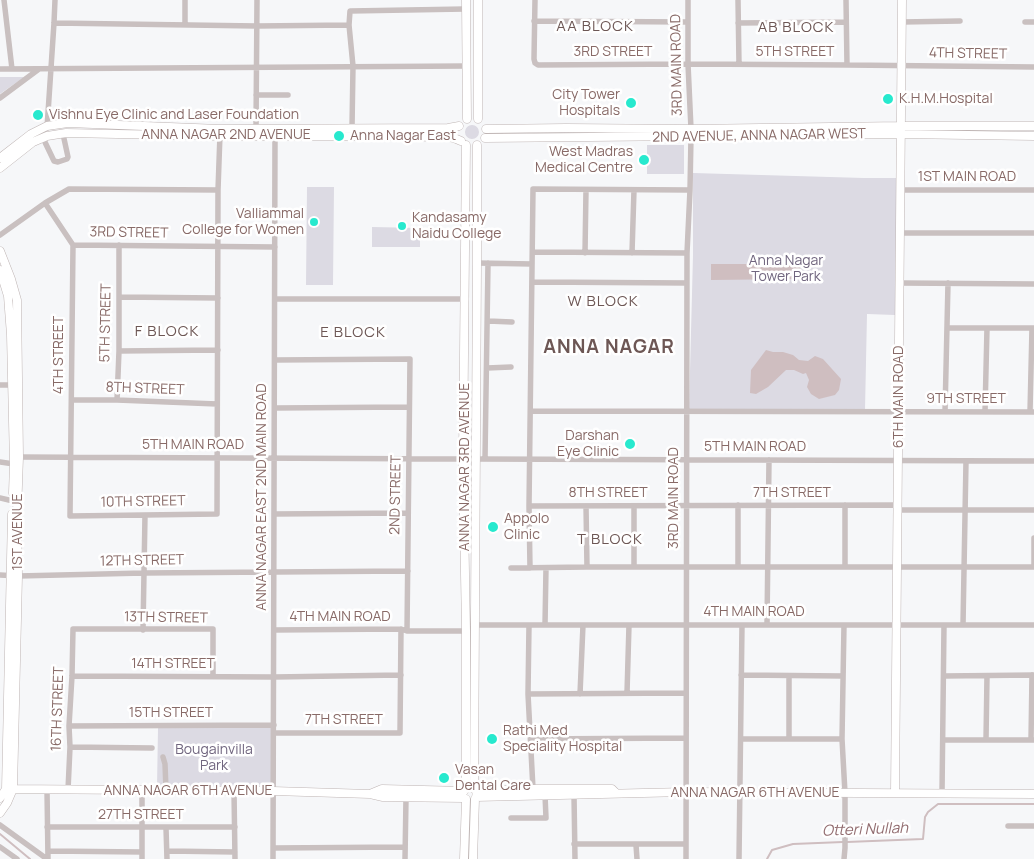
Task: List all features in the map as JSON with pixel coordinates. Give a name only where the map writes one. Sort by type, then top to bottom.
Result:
[{"type":"main road","points":[[466,0],[467,116],[459,126],[458,135],[464,143],[472,146],[483,141],[486,129],[478,116],[478,0]]},
{"type":"main road","name":"6TH MAIN ROAD","points":[[895,793],[902,0]]},
{"type":"main road","points":[[467,116],[473,118],[478,116]]},
{"type":"main road","name":"ANNA NAGAR 2ND AVENUE","points":[[0,158],[31,134],[47,126],[68,124],[275,136],[448,137],[464,143]]},
{"type":"main road","name":"ANNA NAGAR 2ND AVENUE","points":[[0,168],[33,142],[45,137],[63,134],[220,132],[256,129],[448,128],[459,126]]},
{"type":"main road","name":"2ND AVENUE, ANNA NAGAR WEST","points":[[484,138],[1034,126]]},
{"type":"main road","name":"2ND AVENUE, ANNA NAGAR WEST","points":[[486,129],[566,128],[691,133]]},
{"type":"main road","name":"2ND AVENUE, ANNA NAGAR WEST","points":[[901,130],[1034,136]]},
{"type":"main road","name":"ANNA NAGAR 3RD AVENUE","points":[[464,143],[466,299],[463,459],[473,859]]},
{"type":"main road","name":"ANNA NAGAR 3RD AVENUE","points":[[464,859],[470,794],[474,625],[477,145]]},
{"type":"main road","name":"1ST AVENUE","points":[[0,251],[17,300],[16,460],[13,501],[15,575]]},
{"type":"main road","name":"1ST AVENUE","points":[[0,270],[8,296],[11,335],[11,385],[18,512],[6,788],[8,803],[0,812]]},
{"type":"main road","points":[[0,798],[6,788]]},
{"type":"main road","name":"ANNA NAGAR 6TH AVENUE","points":[[6,788],[47,790],[273,791],[370,794],[383,797],[406,798],[470,794]]},
{"type":"main road","name":"ANNA NAGAR 6TH AVENUE","points":[[370,794],[382,789],[470,794],[574,796],[685,792],[1034,794]]},
{"type":"main road","points":[[470,794],[533,789],[612,789],[616,793]]},
{"type":"street","points":[[4,0],[12,69]]},
{"type":"street","points":[[55,0],[45,137],[54,161],[58,162],[68,159],[63,134]]},
{"type":"street","points":[[185,0],[185,26]]},
{"type":"street","points":[[256,129],[257,0]]},
{"type":"street","points":[[535,0],[534,21],[688,22]]},
{"type":"street","name":"3RD MAIN ROAD","points":[[686,859],[687,253],[691,133],[688,0]]},
{"type":"street","points":[[738,0],[739,64]]},
{"type":"street","points":[[846,0],[847,65]]},
{"type":"street","points":[[352,128],[350,11],[465,9]]},
{"type":"street","name":"3RD STREET","points":[[534,21],[534,59],[535,64],[538,65],[688,64]]},
{"type":"street","points":[[902,22],[960,21]]},
{"type":"street","points":[[738,23],[846,22]]},
{"type":"street","points":[[1026,22],[1034,22]]},
{"type":"street","points":[[54,23],[185,26],[349,24]]},
{"type":"street","name":"5TH STREET","points":[[688,64],[901,65]]},
{"type":"street","name":"4TH STREET","points":[[901,65],[1034,67]]},
{"type":"street","points":[[0,69],[466,66]]},
{"type":"street","points":[[0,98],[39,69]]},
{"type":"street","points":[[256,95],[288,96]]},
{"type":"street","points":[[217,458],[220,132]]},
{"type":"street","name":"ANNA NAGAR EAST 2ND MAIN ROAD","points":[[273,859],[275,136]]},
{"type":"street","points":[[0,235],[45,203],[69,189],[218,190]]},
{"type":"street","points":[[530,568],[533,189],[690,190]]},
{"type":"street","points":[[585,252],[586,190]]},
{"type":"street","points":[[632,253],[634,190]]},
{"type":"street","name":"1ST MAIN ROAD","points":[[900,190],[1034,190]]},
{"type":"street","points":[[45,203],[73,245]]},
{"type":"street","points":[[900,233],[1034,233]]},
{"type":"street","name":"3RD STREET","points":[[73,245],[275,247]]},
{"type":"street","name":"4TH STREET","points":[[70,516],[73,245]]},
{"type":"street","name":"5TH STREET","points":[[117,400],[119,246]]},
{"type":"street","points":[[533,252],[687,253]]},
{"type":"street","points":[[477,263],[532,264]]},
{"type":"street","points":[[486,459],[488,263]]},
{"type":"street","points":[[533,282],[687,283]]},
{"type":"street","points":[[900,283],[1034,284]]},
{"type":"street","points":[[945,412],[948,283]]},
{"type":"street","points":[[119,296],[218,298]]},
{"type":"street","points":[[275,299],[466,299]]},
{"type":"street","points":[[488,321],[512,322]]},
{"type":"street","points":[[947,328],[1033,328],[1032,412]]},
{"type":"street","points":[[985,412],[987,328]]},
{"type":"street","points":[[119,351],[218,350]]},
{"type":"street","name":"2ND STREET","points":[[275,360],[410,359],[408,571],[404,630]]},
{"type":"street","points":[[487,368],[511,367]]},
{"type":"street","points":[[0,385],[11,385]]},
{"type":"street","name":"8TH STREET","points":[[72,400],[217,404]]},
{"type":"street","points":[[274,408],[409,407]]},
{"type":"street","points":[[530,411],[686,411]]},
{"type":"street","name":"9TH STREET","points":[[686,411],[1032,412]]},
{"type":"street","name":"5TH MAIN ROAD","points":[[0,462],[70,457],[463,459]]},
{"type":"street","name":"10TH STREET","points":[[70,516],[216,514],[217,458]]},
{"type":"street","name":"5TH MAIN ROAD","points":[[475,459],[1034,461]]},
{"type":"street","points":[[767,625],[769,460]]},
{"type":"street","points":[[963,625],[966,461]]},
{"type":"street","points":[[0,498],[13,501]]},
{"type":"street","points":[[738,505],[738,567]]},
{"type":"street","points":[[845,505],[846,567]]},
{"type":"street","name":"7TH STREET","points":[[686,506],[845,505],[966,510],[1034,510]]},
{"type":"street","name":"8TH STREET","points":[[529,506],[686,506]]},
{"type":"street","points":[[586,506],[587,567]]},
{"type":"street","points":[[634,506],[634,567]]},
{"type":"street","points":[[274,514],[408,513]]},
{"type":"street","points":[[143,630],[145,515]]},
{"type":"street","points":[[511,568],[1034,568],[1034,538]]},
{"type":"street","points":[[544,625],[546,568]]},
{"type":"street","points":[[274,572],[408,571]]},
{"type":"street","name":"12TH STREET","points":[[0,575],[274,572]]},
{"type":"street","name":"4TH MAIN ROAD","points":[[474,625],[1034,625]]},
{"type":"street","points":[[529,625],[528,694],[533,789]]},
{"type":"street","points":[[580,694],[582,625]]},
{"type":"street","points":[[627,693],[629,625]]},
{"type":"street","points":[[739,859],[742,625]]},
{"type":"street","points":[[844,625],[842,740],[845,793],[844,859]]},
{"type":"street","points":[[942,793],[944,625]]},
{"type":"street","name":"13TH STREET","points":[[73,629],[213,629],[213,676]]},
{"type":"street","name":"16TH STREET","points":[[68,790],[73,629]]},
{"type":"street","name":"4TH MAIN ROAD","points":[[274,630],[466,631]]},
{"type":"street","name":"7TH STREET","points":[[274,733],[400,733],[404,630]]},
{"type":"street","points":[[741,675],[843,676]]},
{"type":"street","points":[[944,676],[1033,675],[1032,740],[944,740]]},
{"type":"street","name":"14TH STREET","points":[[72,676],[401,676]]},
{"type":"street","points":[[789,676],[789,739]]},
{"type":"street","points":[[986,740],[987,676]]},
{"type":"street","points":[[528,694],[685,693]]},
{"type":"street","name":"15TH STREET","points":[[69,726],[274,725]]},
{"type":"street","points":[[531,738],[685,738]]},
{"type":"street","points":[[740,739],[842,740]]},
{"type":"street","points":[[70,747],[152,748]]},
{"type":"street","points":[[163,757],[166,790]]},
{"type":"street","points":[[0,825],[47,859],[47,790]]},
{"type":"street","points":[[142,790],[142,859]]},
{"type":"street","points":[[234,791],[235,859]]},
{"type":"street","points":[[511,818],[546,818],[546,795]]},
{"type":"street","points":[[574,796],[574,859]]},
{"type":"street","points":[[405,859],[406,798]]},
{"type":"street","points":[[1008,826],[1034,826]]},
{"type":"street","name":"27TH STREET","points":[[47,827],[235,828]]},
{"type":"street","points":[[166,828],[167,859]]},
{"type":"street","points":[[574,844],[686,844]]},
{"type":"street","points":[[636,845],[637,859]]},
{"type":"street","points":[[273,848],[405,846]]},
{"type":"street","points":[[0,847],[14,858]]},
{"type":"street","points":[[167,850],[235,852]]},
{"type":"street","points":[[48,851],[142,852]]},
{"type":"green space","points":[[0,77],[24,77],[0,94]]},
{"type":"green space","points":[[472,125],[477,127],[479,132],[477,137],[472,139],[467,137],[465,132],[467,127]]},
{"type":"green space","points":[[647,145],[684,145],[684,174],[647,174]]},
{"type":"green space","name":"Anna Nagar Tower Park","points":[[693,173],[897,178],[895,315],[867,314],[865,410],[689,410]]},
{"type":"green space","points":[[307,187],[334,187],[333,285],[306,285]]},
{"type":"green space","points":[[372,227],[420,228],[420,247],[372,247]]},
{"type":"green space","name":"Bougainvilla Park","points":[[158,728],[272,728],[271,788],[157,787]]},
{"type":"shaded area","points":[[711,264],[800,264],[800,279],[711,280]]},
{"type":"shaded area","points":[[766,350],[793,355],[799,360],[808,361],[815,356],[823,359],[841,379],[839,390],[835,395],[819,399],[811,394],[807,387],[809,380],[806,373],[786,370],[768,387],[756,394],[750,393],[751,370]]},
{"type":"waterway","name":"Otteri Nullah","points":[[847,842],[923,839],[925,817],[938,804],[1034,804]]},
{"type":"waterway","name":"Otteri Nullah","points":[[0,834],[30,859]]},
{"type":"waterway","name":"Otteri Nullah","points":[[767,859],[772,850],[793,844],[843,842]]},
{"type":"place","name":"K.H.M.Hospital","points":[[888,99]]},
{"type":"place","name":"City Tower Hospitals","points":[[631,103]]},
{"type":"place","name":"Vishnu Eye Clinic and Laser Foundation","points":[[38,115]]},
{"type":"place","name":"Anna Nagar East","points":[[339,136]]},
{"type":"place","name":"West Madras Medical Centre","points":[[644,160]]},
{"type":"place","name":"Valliammal College for Women","points":[[314,222]]},
{"type":"place","name":"Kandasamy Naidu College","points":[[402,226]]},
{"type":"place","name":"Darshan Eye Clinic","points":[[630,444]]},
{"type":"place","name":"Appolo Clinic","points":[[493,527]]},
{"type":"place","name":"Rathi Med Speciality Hospital","points":[[492,739]]},
{"type":"place","name":"Vasan Dental Care","points":[[444,778]]},
{"type":"district","name":"AA BLOCK","points":[[595,27]]},
{"type":"district","name":"AB BLOCK","points":[[796,28]]},
{"type":"district","name":"W BLOCK","points":[[603,302]]},
{"type":"district","name":"F BLOCK","points":[[167,332]]},
{"type":"district","name":"E BLOCK","points":[[353,333]]},
{"type":"district","name":"ANNA NAGAR","points":[[609,348]]},
{"type":"district","name":"T BLOCK","points":[[610,540]]}]
